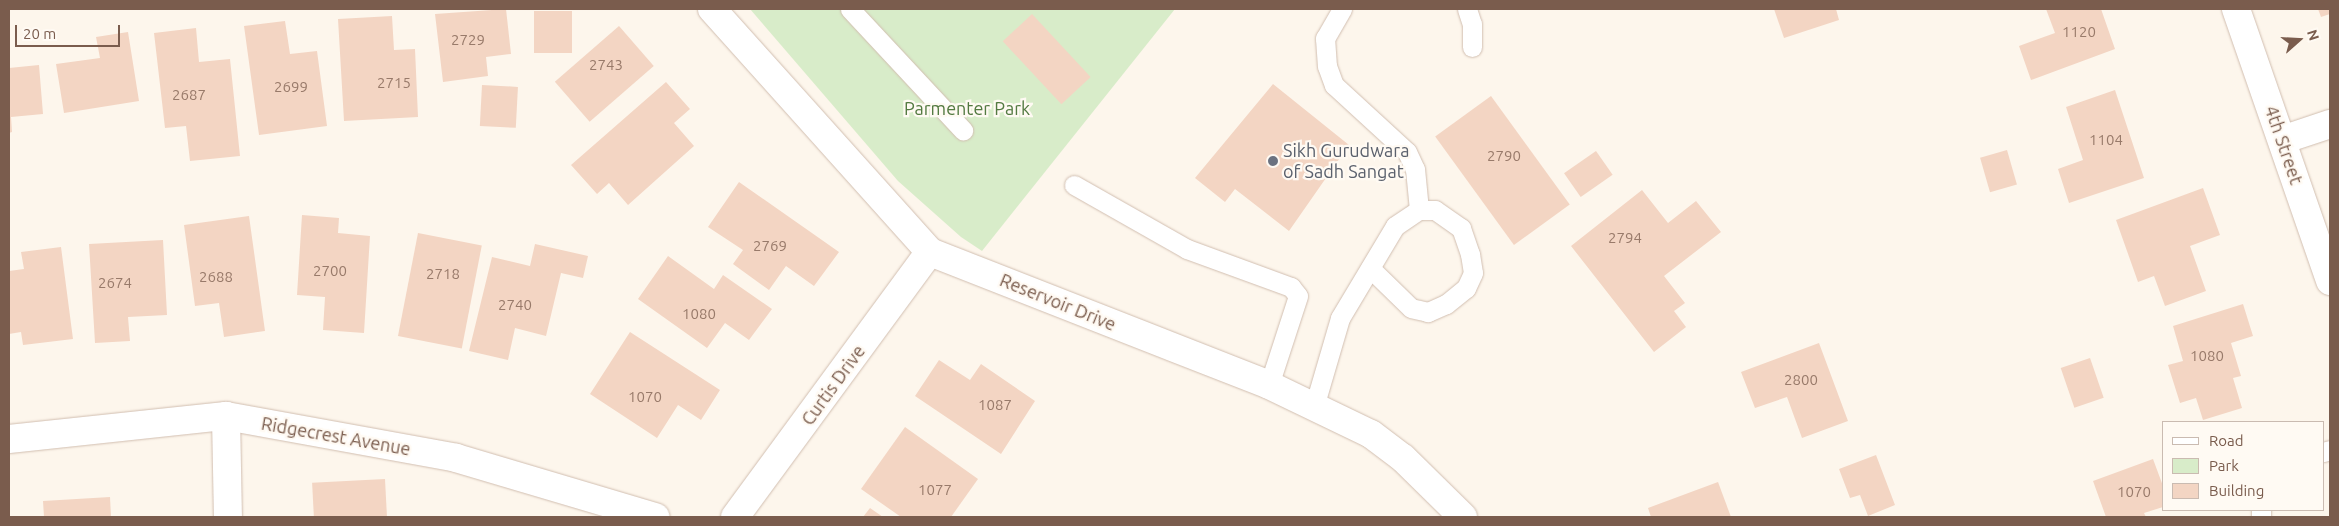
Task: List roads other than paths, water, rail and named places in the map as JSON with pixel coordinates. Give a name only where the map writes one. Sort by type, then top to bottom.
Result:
[{"type":"street","name":"Reservoir Drive","points":[[712,9],[930,252],[1269,385],[1371,434],[1403,458],[1463,517]]},
{"type":"street","name":"4th Street","points":[[2236,9],[2330,282]]},
{"type":"street","points":[[2282,140],[2330,124]]},
{"type":"street","name":"Curtis Drive","points":[[735,517],[930,252]]},
{"type":"street","points":[[226,416],[228,517]]},
{"type":"street","name":"Ridgecrest Avenue","points":[[9,438],[226,416],[456,458],[655,517]]},
{"type":"lane","points":[[850,9],[963,130]]},
{"type":"lane","points":[[1342,9],[1325,38],[1327,66],[1334,85],[1407,152],[1415,169],[1419,210]]},
{"type":"lane","points":[[1466,9],[1472,24],[1472,47]]},
{"type":"lane","points":[[1074,185],[1186,249],[1291,287],[1298,296],[1269,385]]},
{"type":"lane","points":[[1314,407],[1340,318],[1395,226],[1419,210],[1435,210],[1461,228],[1470,254],[1473,273],[1466,288],[1446,304],[1428,312],[1411,308],[1370,268]]},
{"type":"place","name":"Sikh Gurudwara of Sadh Sangat","points":[[1273,161]]},
{"type":"park label","name":"Parmenter Park","points":[[967,108]]}]
